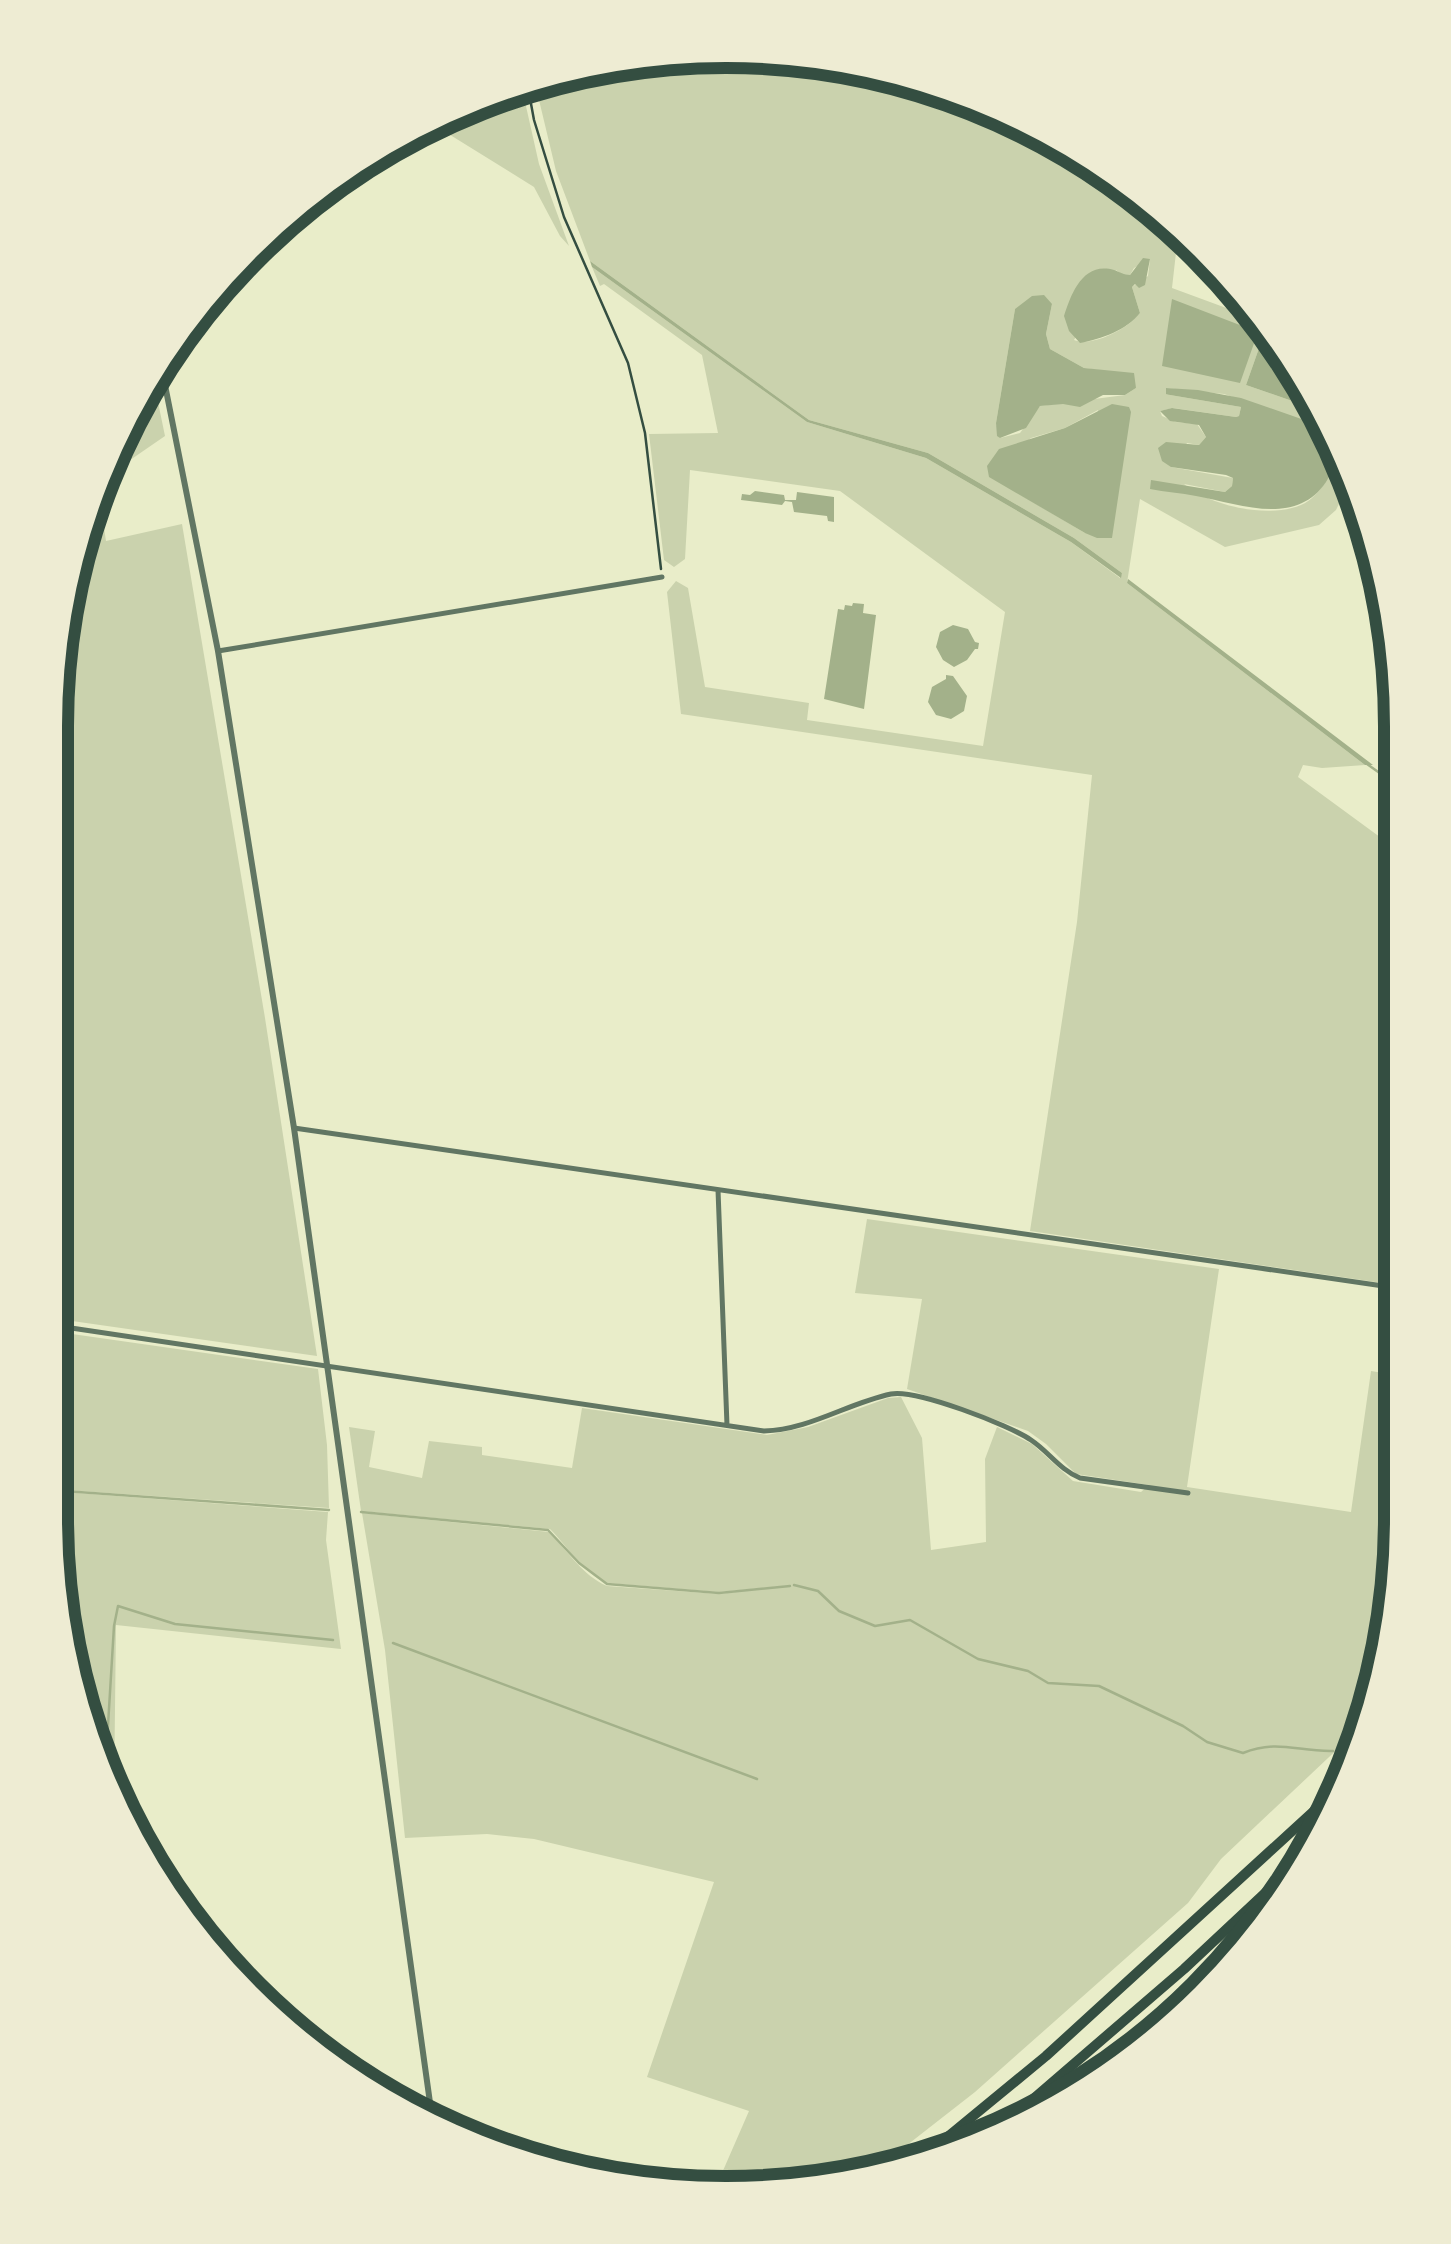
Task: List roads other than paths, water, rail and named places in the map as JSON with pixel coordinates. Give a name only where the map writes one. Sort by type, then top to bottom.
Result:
[{"type":"highway","points":[[944,2139],[1046,2056],[1317,1807]]},
{"type":"highway","points":[[1035,2099],[1271,1887]]},
{"type":"street","points":[[164,382],[218,651],[294,1128],[431,2107]]},
{"type":"street","points":[[218,651],[662,577]]},
{"type":"street","points":[[294,1128],[1384,1286]]},
{"type":"street","points":[[718,1190],[727,1425]]},
{"type":"street","points":[[68,1327],[778,1430],[889,1394],[908,1394],[998,1423],[1027,1437],[1064,1471],[1080,1478],[1188,1493]]},
{"type":"waterway","points":[[1367,764],[1381,774]]},
{"type":"waterway","points":[[68,1491],[329,1510]]},
{"type":"waterway","points":[[361,1512],[548,1530],[579,1563],[607,1584],[719,1593],[790,1586]]},
{"type":"waterway","points":[[794,1585],[818,1591],[839,1611],[875,1626],[910,1620],[978,1659],[1028,1671],[1048,1683],[1099,1686],[1183,1726],[1207,1742],[1243,1753],[1278,1746],[1333,1751]]},
{"type":"waterway","points":[[107,1742],[118,1606],[175,1624],[333,1640]]},
{"type":"waterway","points":[[393,1643],[757,1779]]}]
